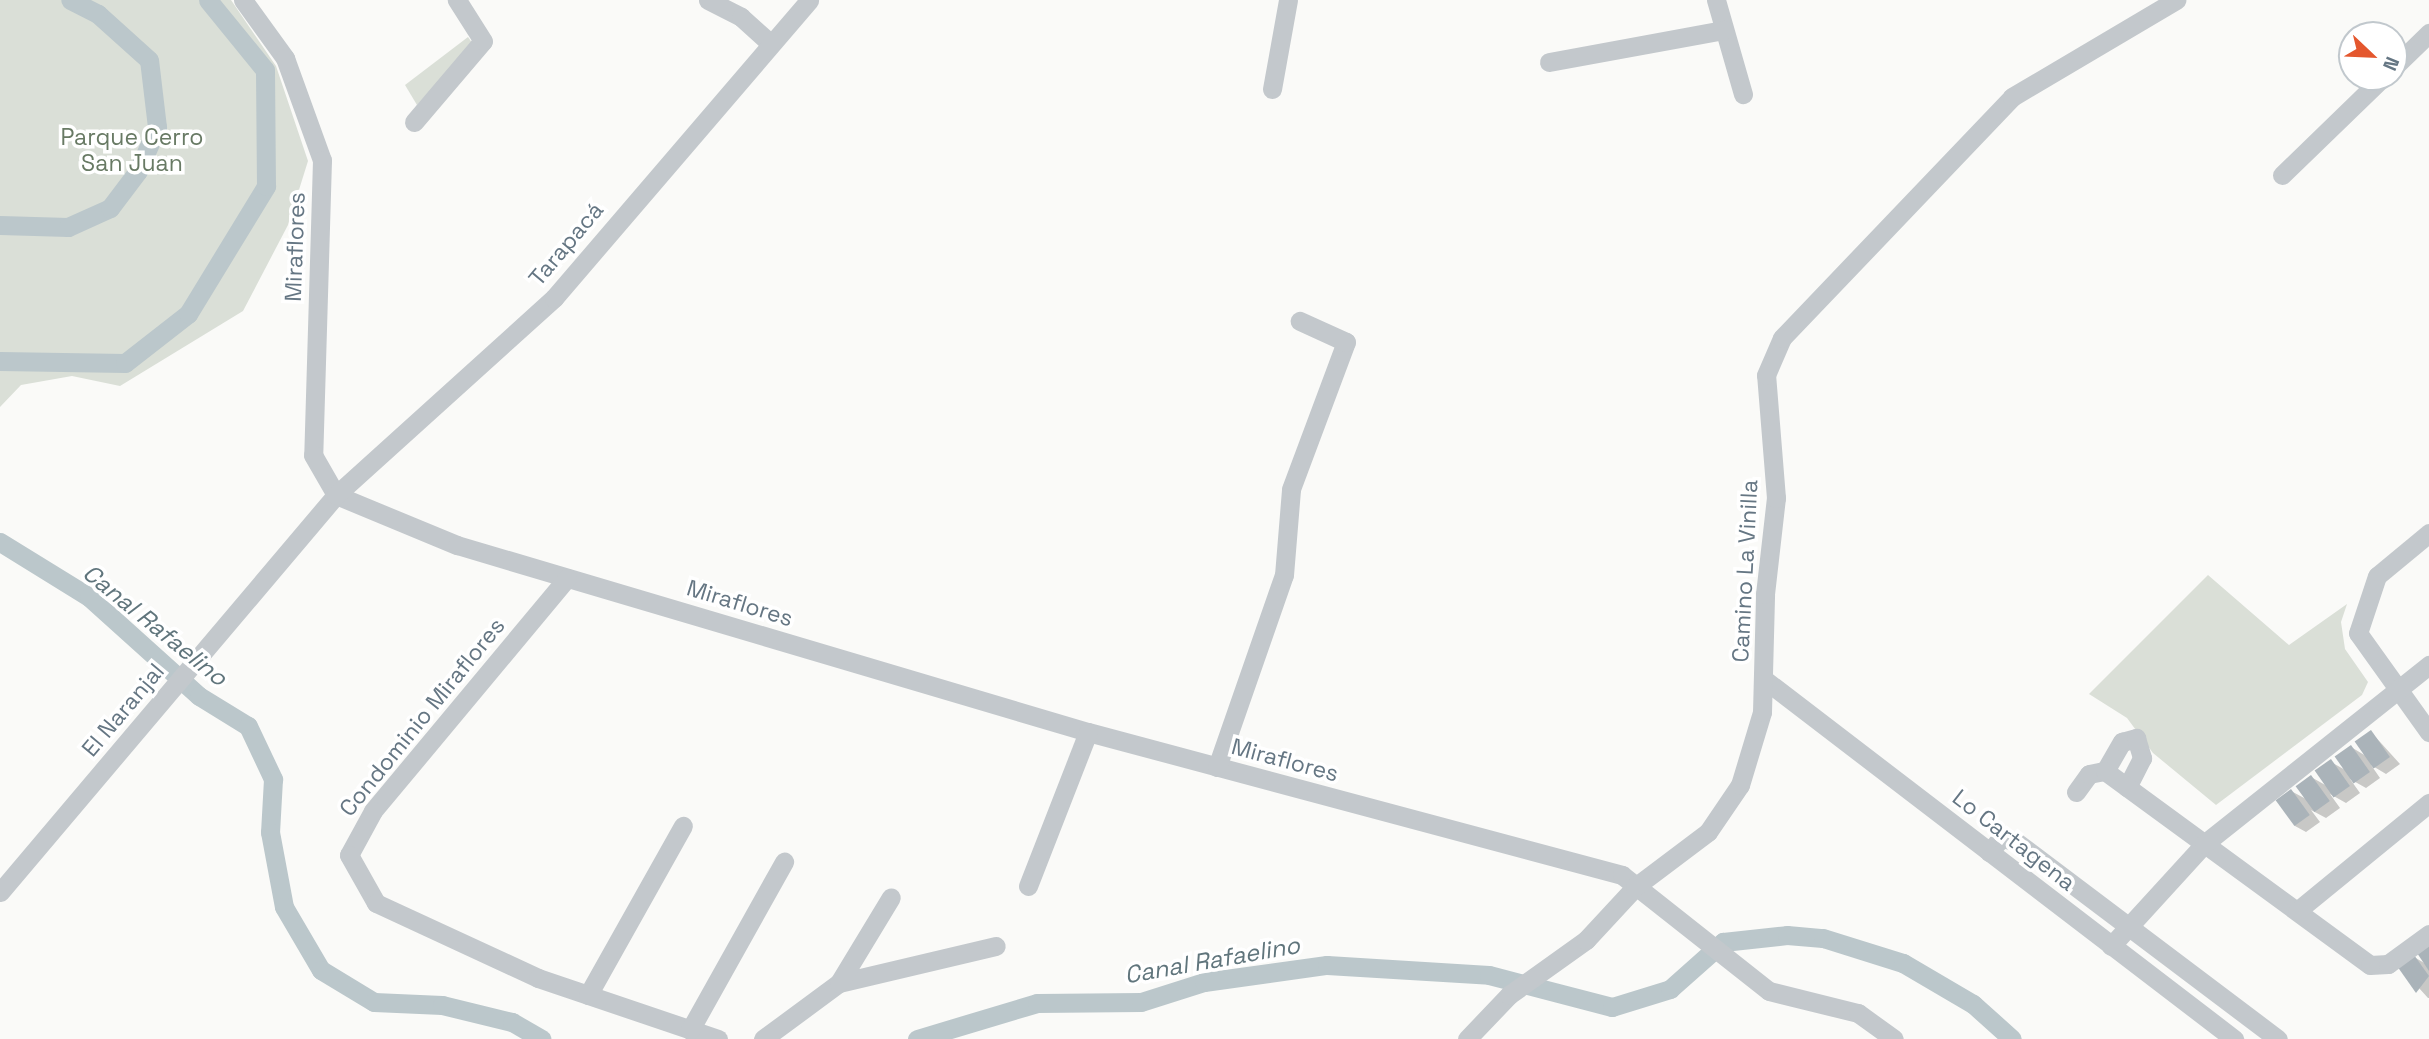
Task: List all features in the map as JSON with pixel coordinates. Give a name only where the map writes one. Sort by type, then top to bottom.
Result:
[{"type":"street","name":"Miraflores","points":[[243,0],[285,58],[322,160],[313,456],[336,495],[457,545],[1087,732],[1622,875],[1769,991],[1858,1013],[1894,1039]]},
{"type":"street","points":[[414,122],[483,41],[457,0]]},
{"type":"street","points":[[708,0],[737,8],[769,42]]},
{"type":"street","name":"Tarapacá","points":[[336,495],[554,298],[769,42],[809,0]]},
{"type":"street","points":[[1272,89],[1288,0]]},
{"type":"street","points":[[1716,0],[1743,94]]},
{"type":"street","name":"Camino La Vinilla","points":[[1467,1039],[1511,994],[1586,940],[1635,887],[1702,838],[1731,801],[1758,737],[1765,680],[1765,594],[1776,498],[1766,375],[1776,347],[2003,106],[2176,0]]},
{"type":"street","points":[[1549,62],[1724,30]]},
{"type":"street","points":[[2408,53],[2429,33]]},
{"type":"street","points":[[2282,175],[2369,91]]},
{"type":"street","points":[[1217,767],[1284,575],[1291,489],[1346,342],[1300,321]]},
{"type":"street","name":"El Naranjal","points":[[0,892],[336,495]]},
{"type":"street","points":[[2429,533],[2377,576],[2363,605],[2358,633],[2396,690],[2429,732]]},
{"type":"street","name":"Condominio Miraflores","points":[[567,578],[373,811],[349,855],[376,903],[588,995],[718,1039]]},
{"type":"street","points":[[2111,946],[2204,844],[2429,666]]},
{"type":"street","name":"Lo Cartagena","points":[[1765,680],[2234,1039]]},
{"type":"street","points":[[1028,886],[1087,732]]},
{"type":"street","points":[[2105,771],[2122,742],[2136,738],[2142,758],[2127,787]]},
{"type":"street","points":[[2076,792],[2089,774],[2105,771],[2374,966],[2388,964],[2429,934]]},
{"type":"street","points":[[2297,911],[2429,803]]},
{"type":"street","points":[[588,995],[683,827]]},
{"type":"street","points":[[1989,852],[2007,836],[2278,1039]]},
{"type":"street","points":[[690,1030],[784,862]]},
{"type":"street","points":[[763,1039],[839,983],[891,897]]},
{"type":"street","points":[[839,983],[996,946]]},
{"type":"green space","name":"Parque Cerro San Juan","points":[[0,0],[231,0],[276,66],[308,161],[288,225],[243,311],[120,386],[72,376],[21,385],[0,407]]},
{"type":"green space","points":[[468,37],[473,44],[417,105],[405,85]]},
{"type":"green space","points":[[2208,575],[2289,645],[2347,604],[2341,622],[2345,649],[2368,682],[2362,695],[2216,805],[2153,753],[2127,718],[2089,694]]},
{"type":"building","points":[[2371,730],[2390,757],[2374,769],[2355,741]]},
{"type":"building","points":[[2351,745],[2370,772],[2354,784],[2335,756]]},
{"type":"building","points":[[2331,759],[2350,786],[2334,798],[2315,770]]},
{"type":"building","points":[[2311,775],[2330,801],[2314,812],[2296,786]]},
{"type":"building","points":[[2291,789],[2310,815],[2294,826],[2276,800]]},
{"type":"building","points":[[2429,945],[2429,971],[2417,953]]},
{"type":"building","points":[[2414,955],[2429,976],[2416,993],[2397,966]]},
{"type":"waterway","points":[[0,225],[68,227],[110,208],[138,171],[157,127],[149,60],[98,14],[70,0]]},
{"type":"waterway","name":"Canal Rafaelino","points":[[0,361],[125,363],[188,314],[266,186],[265,70],[208,0]]},
{"type":"waterway","name":"Canal Rafaelino","points":[[0,542],[89,597],[199,696],[248,726],[273,779],[270,832],[284,907],[321,970],[374,1002],[442,1005],[512,1022],[541,1039]]},
{"type":"waterway","name":"Canal Rafaelino","points":[[917,1039],[1037,1003],[1141,1002],[1204,982],[1327,965],[1489,975],[1612,1007],[1670,989],[1723,942],[1787,935],[1823,938],[1903,963],[1973,1004],[2012,1039]]}]
